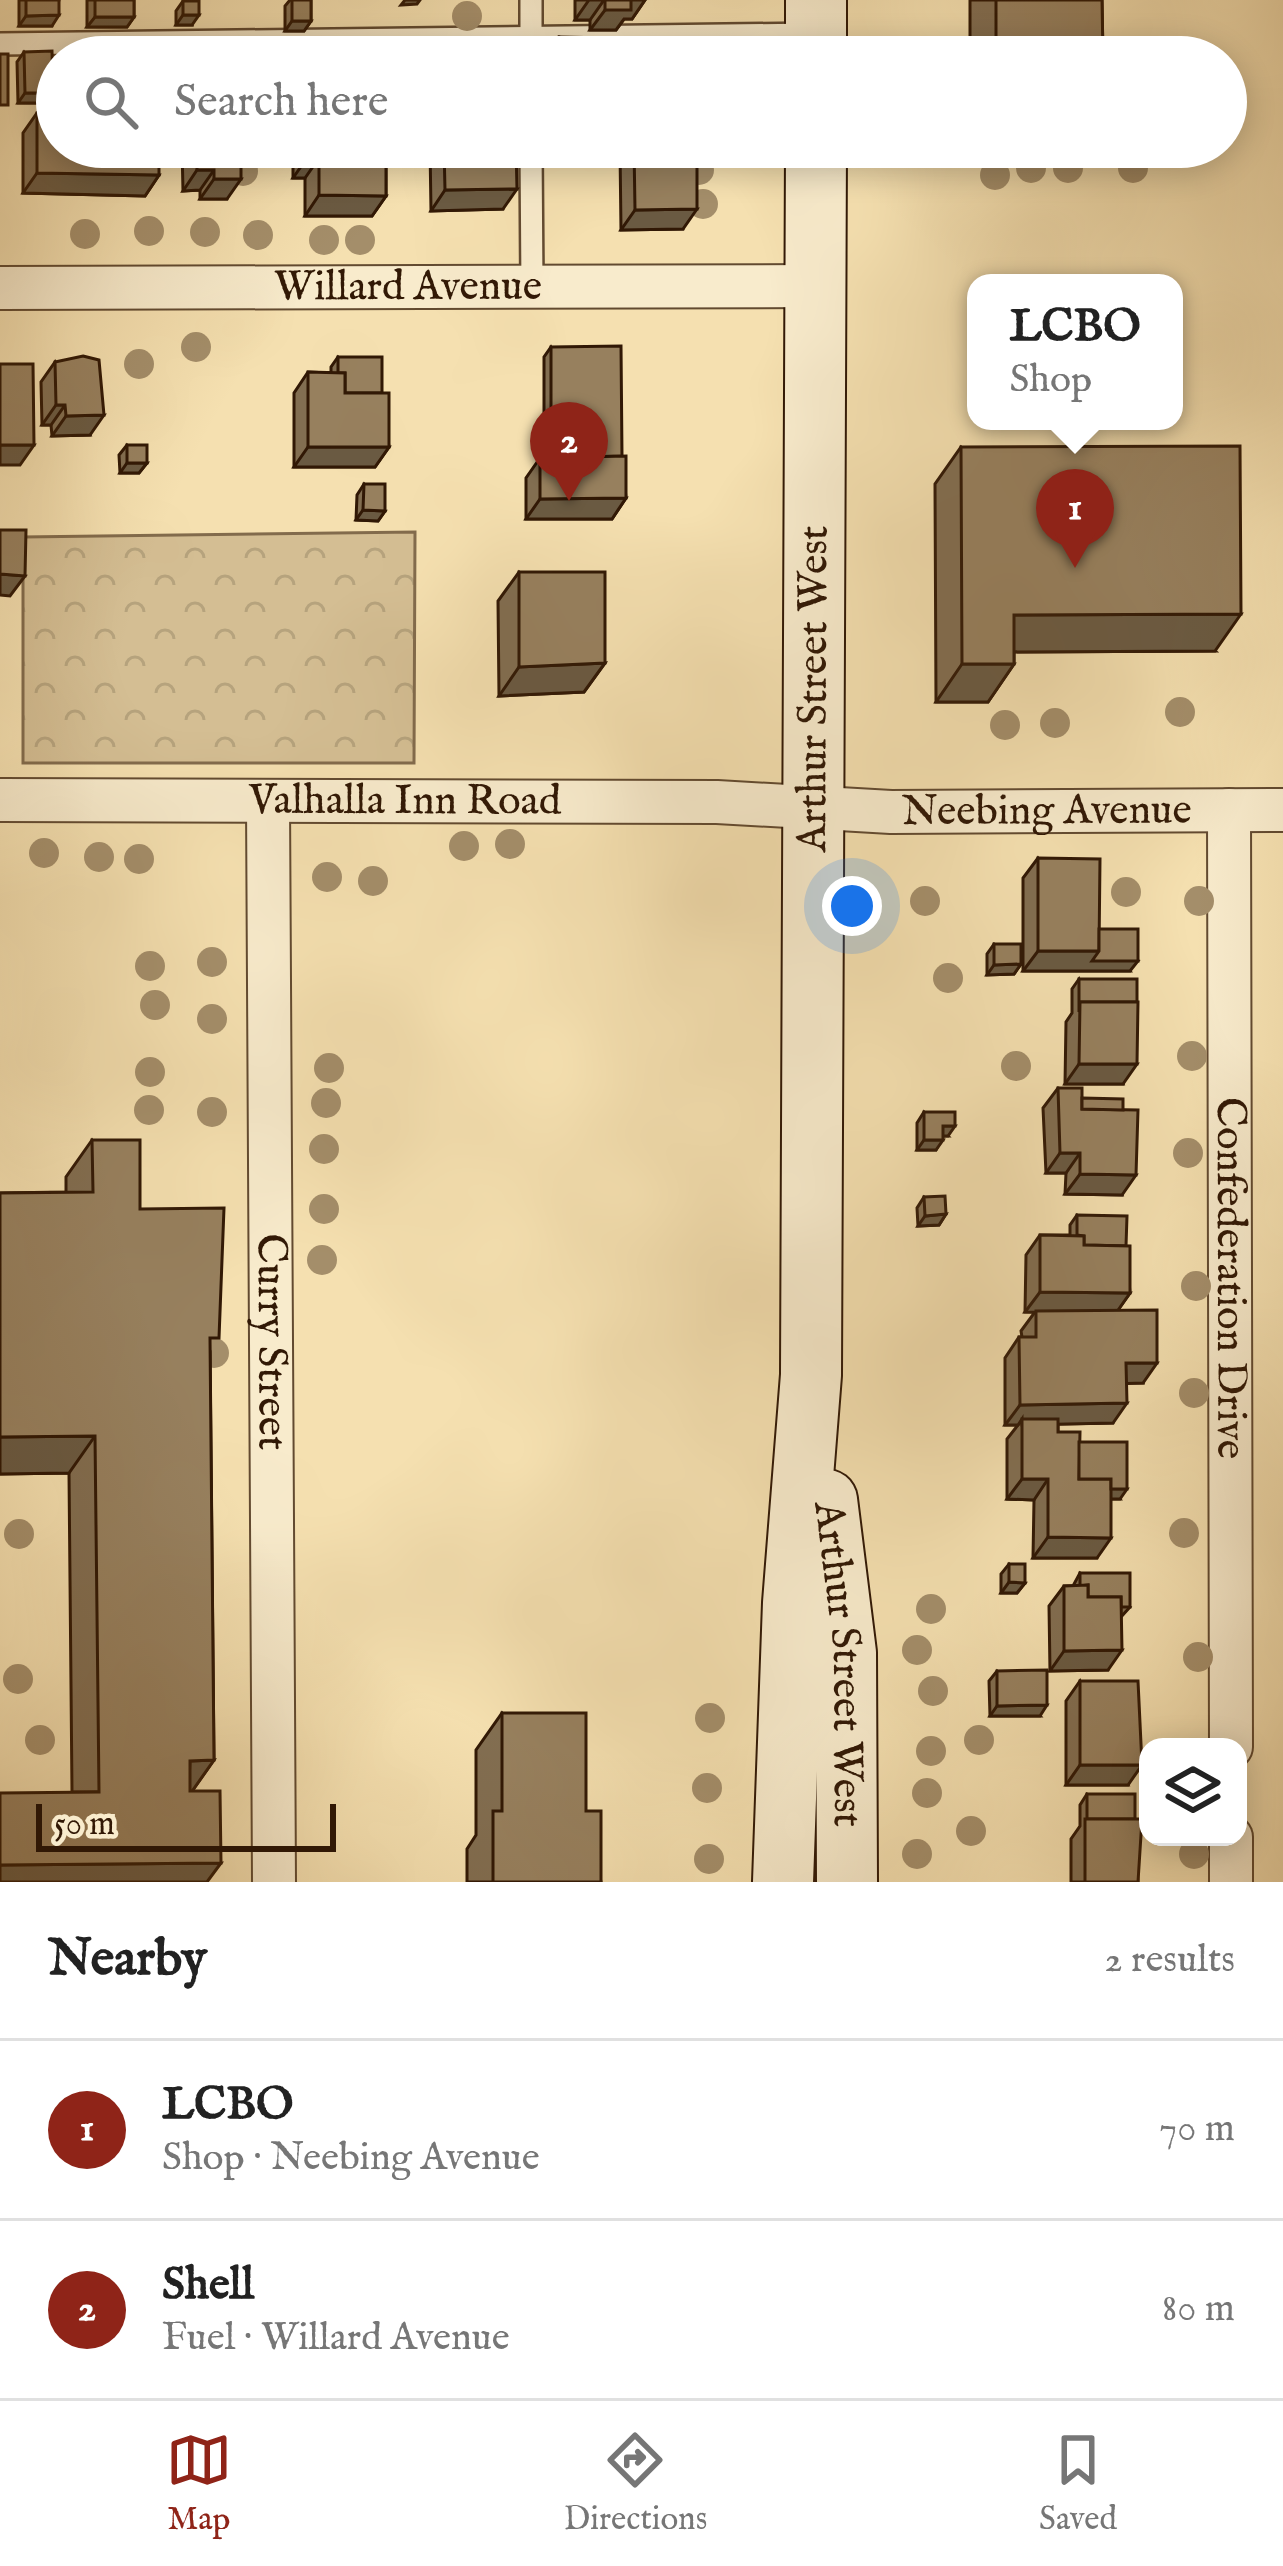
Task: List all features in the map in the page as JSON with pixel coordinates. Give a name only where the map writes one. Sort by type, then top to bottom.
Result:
[{"type":"main road","name":"Arthur Street West","points":[[783,1882],[793,1603],[811,1375],[816,168]]},
{"type":"main road","name":"Arthur Street West","points":[[811,1375],[846,1653],[847,1882]]},
{"type":"street","name":"Willard Avenue","points":[[0,288],[816,286]]},
{"type":"street","name":"Valhalla Inn Road","points":[[0,800],[811,804]]},
{"type":"street","name":"Curry Street","points":[[268,802],[274,1882]]},
{"type":"street","name":"Neebing Avenue","points":[[811,804],[891,812],[1283,810]]},
{"type":"street","name":"Confederation Drive","points":[[1229,810],[1231,1738]]},
{"type":"street","points":[[1231,1846],[1231,1882]]},
{"type":"lane","points":[[531,0],[531,36]]},
{"type":"lane","points":[[715,36],[816,30]]},
{"type":"lane","points":[[0,44],[36,44]]},
{"type":"lane","points":[[531,168],[532,288]]},
{"type":"green space","points":[[415,532],[414,763],[23,763],[23,537]]},
{"type":"building","points":[[26,0],[59,0],[59,15],[26,16]]},
{"type":"building","points":[[95,0],[134,0],[134,17],[95,17]]},
{"type":"building","points":[[292,0],[311,0],[311,21],[292,21]]},
{"type":"building","points":[[605,0],[631,0],[631,10],[605,10]]},
{"type":"building","points":[[996,0],[1102,0],[1103,36],[996,36]]},
{"type":"building","points":[[183,1],[199,1],[199,15],[183,15]]},
{"type":"building","points":[[24,52],[36,52],[36,93],[25,93]]},
{"type":"building","points":[[0,54],[8,54],[8,105],[0,105]]},
{"type":"building","points":[[37,168],[159,168],[159,175],[37,173]]},
{"type":"building","points":[[241,168],[241,179],[214,179],[214,170],[197,170]]},
{"type":"building","points":[[319,168],[386,168],[386,196],[319,195]]},
{"type":"building","points":[[444,168],[516,168],[517,189],[445,190]]},
{"type":"building","points":[[634,168],[697,168],[697,209],[635,210]]},
{"type":"building","points":[[621,346],[622,456],[551,458],[551,347]]},
{"type":"building","points":[[83,356],[99,360],[104,415],[66,416],[65,405],[56,405],[55,362]]},
{"type":"building","points":[[338,357],[382,357],[382,393],[345,393],[345,373],[338,373]]},
{"type":"building","points":[[0,364],[33,364],[34,445],[0,445]]},
{"type":"building","points":[[308,372],[345,373],[345,393],[389,393],[389,447],[308,447]]},
{"type":"building","points":[[127,445],[147,445],[147,463],[127,463]]},
{"type":"building","points":[[1240,446],[1241,614],[1014,615],[1014,664],[962,664],[961,447]]},
{"type":"building","points":[[626,456],[626,498],[540,499],[540,458]]},
{"type":"building","points":[[364,484],[385,484],[385,511],[363,510]]},
{"type":"building","points":[[0,530],[26,530],[25,576],[0,574]]},
{"type":"building","points":[[519,572],[605,572],[605,663],[519,667]]},
{"type":"building","points":[[1038,858],[1100,859],[1099,951],[1038,951]]},
{"type":"building","points":[[1099,929],[1138,929],[1138,961],[1092,961],[1099,951]]},
{"type":"building","points":[[994,944],[1021,944],[1021,964],[994,965]]},
{"type":"building","points":[[1079,979],[1137,979],[1137,1002],[1080,1002],[1079,1012]]},
{"type":"building","points":[[1080,1002],[1138,1002],[1137,1064],[1079,1064]]},
{"type":"building","points":[[1058,1088],[1082,1088],[1082,1109],[1138,1110],[1136,1175],[1080,1174],[1080,1153],[1060,1153]]},
{"type":"building","points":[[1082,1098],[1123,1099],[1123,1110],[1082,1109]]},
{"type":"building","points":[[924,1112],[955,1112],[955,1126],[943,1126],[943,1140],[924,1140]]},
{"type":"building","points":[[92,1140],[140,1140],[140,1209],[224,1208],[219,1338],[210,1338],[214,1760],[190,1761],[190,1791],[220,1791],[221,1863],[0,1865],[0,1793],[99,1792],[95,1436],[0,1437],[0,1193],[93,1192]]},
{"type":"building","points":[[945,1196],[946,1214],[925,1216],[924,1197]]},
{"type":"building","points":[[1077,1215],[1127,1216],[1126,1246],[1084,1245],[1084,1236],[1077,1235]]},
{"type":"building","points":[[1040,1235],[1084,1236],[1084,1245],[1130,1246],[1130,1293],[1040,1292]]},
{"type":"building","points":[[1157,1310],[1157,1363],[1126,1363],[1127,1403],[1020,1405],[1019,1337],[1036,1337],[1036,1311]]},
{"type":"building","points":[[1022,1419],[1058,1419],[1058,1432],[1080,1432],[1079,1479],[1111,1479],[1111,1538],[1048,1537],[1048,1479],[1022,1479]]},
{"type":"building","points":[[1079,1442],[1127,1442],[1127,1489],[1111,1489],[1111,1479],[1079,1479]]},
{"type":"building","points":[[1009,1564],[1025,1564],[1025,1583],[1009,1582]]},
{"type":"building","points":[[1080,1573],[1130,1573],[1130,1607],[1121,1607],[1121,1597],[1088,1597],[1088,1585],[1080,1586]]},
{"type":"building","points":[[1088,1585],[1088,1597],[1121,1597],[1122,1650],[1064,1651],[1064,1586]]},
{"type":"building","points":[[1047,1670],[1047,1705],[997,1706],[997,1671]]},
{"type":"building","points":[[1080,1681],[1138,1681],[1139,1765],[1080,1765]]},
{"type":"building","points":[[502,1713],[586,1713],[586,1811],[601,1811],[601,1882],[493,1882],[493,1811],[502,1811]]},
{"type":"building","points":[[1087,1794],[1135,1794],[1135,1819],[1087,1819]]},
{"type":"building","points":[[1085,1819],[1139,1819],[1138,1882],[1085,1882]]},
{"type":"place","name":"Shell","points":[[569,501]]},
{"type":"place","name":"LCBO","points":[[1075,568]]}]
